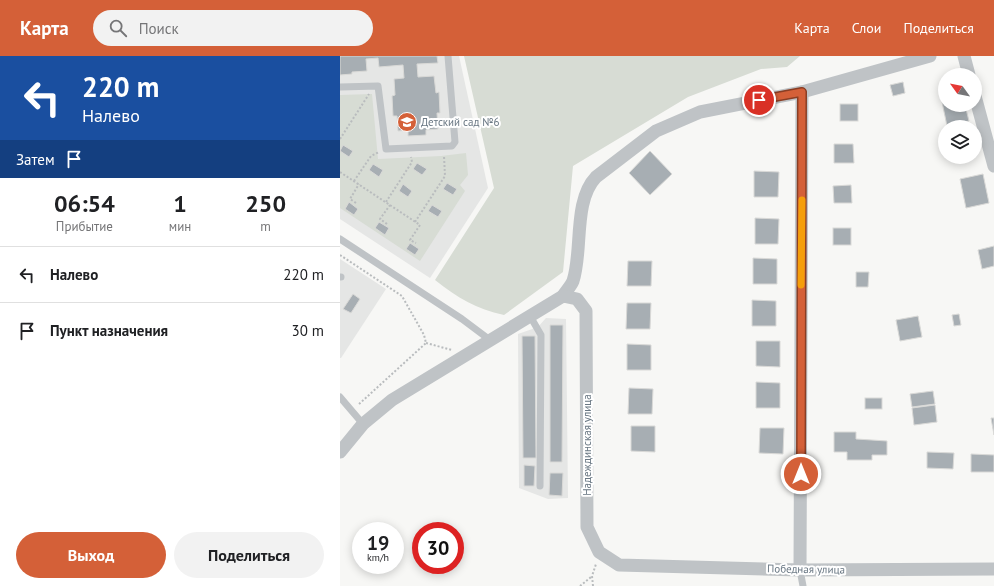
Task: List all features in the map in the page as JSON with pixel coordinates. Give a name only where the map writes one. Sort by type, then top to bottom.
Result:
[{"type":"street","points":[[340,452],[363,424],[392,400],[563,296],[572,283],[575,274],[577,239],[589,185],[596,177],[656,131],[675,121],[700,112],[802,92],[930,56]]},
{"type":"street","points":[[964,56],[967,68]]},
{"type":"street","points":[[800,570],[802,92]]},
{"type":"street","points":[[979,112],[994,166]]},
{"type":"street","name":"Надеждинская улица","points":[[563,296],[577,299],[586,311],[587,527],[599,552]]},
{"type":"street","name":"Победная улица","points":[[599,552],[619,565],[800,570],[994,569]]},
{"type":"lane","points":[[340,87],[375,85],[379,88],[386,149],[452,146],[455,142],[448,56]]},
{"type":"lane","points":[[340,239],[462,319],[490,340]]},
{"type":"lane","points":[[530,316],[541,335],[540,486]]},
{"type":"lane","points":[[340,397],[363,424]]},
{"type":"lane","points":[[800,570],[803,586]]},
{"type":"path","points":[[340,139],[375,85]]},
{"type":"path","points":[[415,222],[445,176],[444,147]]},
{"type":"path","points":[[354,181],[371,156],[386,149]]},
{"type":"path","points":[[386,202],[412,162],[410,149]]},
{"type":"path","points":[[340,172],[420,224],[410,240],[416,244]]},
{"type":"path","points":[[356,204],[350,199],[359,184]]},
{"type":"path","points":[[387,224],[380,219],[390,205]]},
{"type":"path","points":[[340,255],[402,296],[424,335],[426,343]]},
{"type":"path","points":[[426,343],[468,354]]},
{"type":"path","points":[[352,411],[426,343]]},
{"type":"path","points":[[593,586],[592,576],[599,552]]},
{"type":"path","points":[[580,586],[592,576]]},
{"type":"shaded area","name":"Детский сад №6","points":[[340,56],[459,56],[488,188],[430,278],[340,219]]},
{"type":"shaded area","points":[[464,56],[800,56],[787,67],[761,69],[688,97],[573,166],[563,272],[504,315],[485,310],[468,302],[435,280],[494,188]]},
{"type":"shaded area","points":[[372,94],[378,159],[441,156],[466,153],[468,175],[460,185],[465,191],[420,261],[340,208],[340,95]]},
{"type":"shaded area","points":[[340,259],[386,289],[341,358],[340,358]]},
{"type":"shaded area","points":[[546,318],[566,319],[568,498],[548,499],[519,488],[518,334],[538,327]]},
{"type":"building","points":[[340,56],[437,56],[438,63],[417,64],[418,77],[434,76],[436,93],[439,92],[440,113],[437,113],[438,129],[426,130],[426,135],[408,136],[408,130],[398,131],[397,116],[393,116],[392,96],[395,95],[394,79],[404,78],[403,65],[379,67],[378,58],[366,59],[367,71],[352,72],[352,74],[340,75]]},
{"type":"building","points":[[903,82],[905,93],[893,96],[890,85]]},
{"type":"building","points":[[840,104],[858,104],[858,121],[840,121]]},
{"type":"building","points":[[944,112],[967,112],[969,120],[946,120]]},
{"type":"building","points":[[834,144],[853,144],[854,163],[834,163]]},
{"type":"building","points":[[343,145],[353,151],[349,157],[340,151]]},
{"type":"building","points":[[650,151],[672,174],[650,195],[629,173]]},
{"type":"building","points":[[417,163],[427,169],[422,175],[413,169]]},
{"type":"building","points":[[373,164],[383,170],[379,177],[369,170]]},
{"type":"building","points":[[754,171],[779,172],[778,197],[754,197]]},
{"type":"building","points":[[983,174],[989,203],[966,208],[960,179]]},
{"type":"building","points":[[447,183],[457,189],[453,195],[443,189]]},
{"type":"building","points":[[403,184],[412,191],[408,197],[399,191]]},
{"type":"building","points":[[851,185],[852,203],[834,203],[833,186]]},
{"type":"building","points":[[349,202],[358,209],[354,215],[345,209]]},
{"type":"building","points":[[432,205],[442,211],[438,217],[428,211]]},
{"type":"building","points":[[755,218],[779,219],[778,244],[755,244]]},
{"type":"building","points":[[379,222],[389,228],[385,235],[375,228]]},
{"type":"building","points":[[833,228],[851,228],[851,245],[833,245]]},
{"type":"building","points":[[410,243],[419,249],[415,255],[406,249]]},
{"type":"building","points":[[994,246],[994,266],[982,269],[978,250]]},
{"type":"building","points":[[753,258],[777,259],[777,284],[753,284]]},
{"type":"building","points":[[628,261],[652,261],[651,286],[627,286]]},
{"type":"building","points":[[856,272],[869,272],[868,287],[856,287]]},
{"type":"building","points":[[353,294],[360,299],[351,313],[343,309]]},
{"type":"building","points":[[752,300],[776,301],[776,326],[752,326]]},
{"type":"building","points":[[627,303],[651,303],[650,329],[626,329]]},
{"type":"building","points":[[959,314],[961,325],[954,326],[952,315]]},
{"type":"building","points":[[918,316],[922,337],[900,341],[896,320]]},
{"type":"building","points":[[550,325],[563,325],[562,462],[550,462]]},
{"type":"building","points":[[522,336],[535,336],[536,458],[523,458]]},
{"type":"building","points":[[756,341],[780,341],[780,367],[756,366]]},
{"type":"building","points":[[627,344],[651,345],[651,370],[627,370]]},
{"type":"building","points":[[756,382],[780,383],[780,408],[756,408]]},
{"type":"building","points":[[629,388],[653,389],[652,414],[628,414]]},
{"type":"building","points":[[933,391],[935,404],[912,407],[910,394]]},
{"type":"building","points":[[865,398],[882,398],[882,409],[865,409]]},
{"type":"building","points":[[935,405],[937,422],[914,425],[912,408]]},
{"type":"building","points":[[991,418],[994,418],[994,435]]},
{"type":"building","points":[[631,426],[655,426],[655,452],[631,451]]},
{"type":"building","points":[[760,428],[784,428],[783,454],[759,453]]},
{"type":"building","points":[[834,432],[856,432],[856,439],[887,441],[887,455],[872,455],[872,460],[847,460],[847,452],[834,452]]},
{"type":"building","points":[[927,452],[954,453],[953,469],[927,468]]},
{"type":"building","points":[[971,454],[994,455],[994,472],[971,472]]},
{"type":"building","points":[[524,465],[535,466],[534,486],[524,486]]},
{"type":"building","points":[[550,473],[563,473],[562,496],[549,495]]},
{"type":"slow traffic","points":[[801,285],[802,200]]},
{"type":"place","name":"Детский сад №6","points":[[407,122]]},
{"type":"route","points":[[759,100],[802,92],[801,474]]}]
